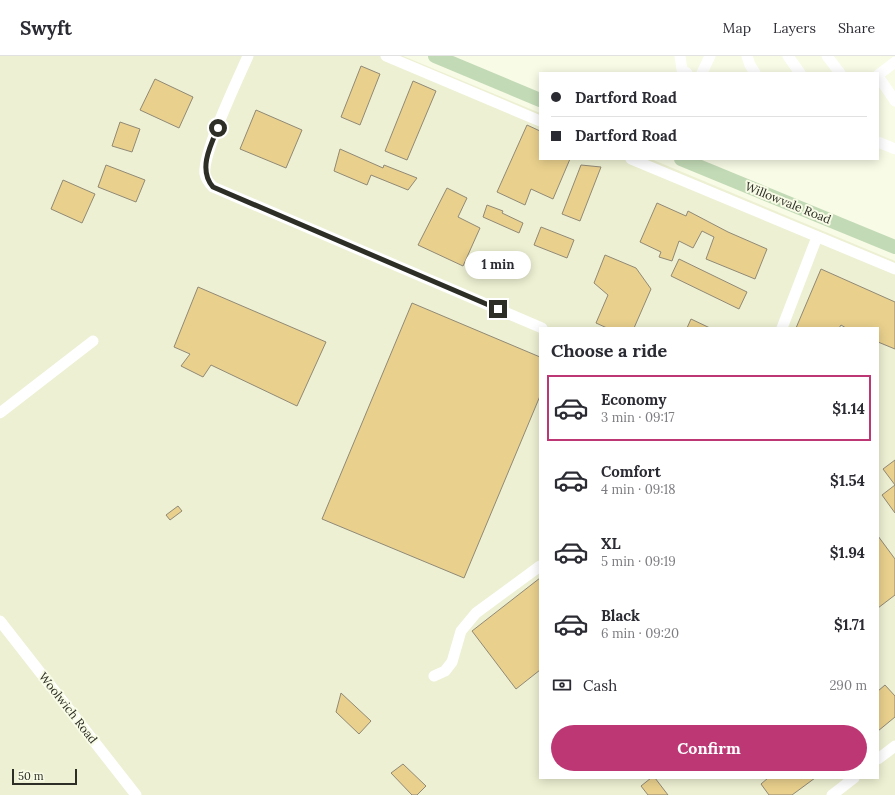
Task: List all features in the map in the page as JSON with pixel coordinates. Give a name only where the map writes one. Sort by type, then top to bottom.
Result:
[{"type":"main road","points":[[435,56],[539,100]]},
{"type":"main road","name":"Willowvale Road","points":[[683,160],[895,247]]},
{"type":"street","points":[[248,56],[206,160],[205,173],[208,182],[213,187],[540,327]]},
{"type":"street","points":[[386,56],[539,121]]},
{"type":"street","points":[[680,56],[682,70],[685,72]]},
{"type":"street","points":[[702,72],[710,56]]},
{"type":"street","points":[[747,56],[754,72]]},
{"type":"street","points":[[788,56],[799,72]]},
{"type":"street","points":[[827,56],[839,72]]},
{"type":"street","points":[[879,74],[895,62]]},
{"type":"street","points":[[879,77],[895,101]]},
{"type":"street","points":[[879,142],[895,149]]},
{"type":"street","points":[[633,160],[895,269]]},
{"type":"street","points":[[782,327],[817,237]]},
{"type":"street","points":[[0,413],[93,341]]},
{"type":"street","points":[[434,676],[445,671],[452,662],[461,631],[476,613],[539,567]]},
{"type":"street","name":"Woolwich Road","points":[[0,621],[136,795]]},
{"type":"street","points":[[879,758],[895,746]]},
{"type":"street","points":[[832,795],[853,779]]},
{"type":"shaded area","points":[[0,56],[403,56],[539,113],[539,160],[653,160],[895,261],[895,795],[0,795]]},
{"type":"building","points":[[361,66],[380,74],[360,125],[341,117]]},
{"type":"building","points":[[155,79],[193,97],[179,128],[140,110]]},
{"type":"building","points":[[413,81],[436,91],[407,160],[385,151]]},
{"type":"building","points":[[256,110],[302,130],[286,168],[240,149]]},
{"type":"building","points":[[120,122],[140,129],[132,152],[112,146]]},
{"type":"building","points":[[527,125],[539,131],[539,160],[570,160],[553,199],[531,189],[525,205],[497,192]]},
{"type":"building","points":[[340,149],[383,168],[384,165],[417,178],[408,190],[371,175],[367,185],[334,171]]},
{"type":"building","points":[[106,165],[145,180],[136,202],[98,187]]},
{"type":"building","points":[[581,165],[601,167],[580,221],[562,214]]},
{"type":"building","points":[[63,180],[95,194],[82,223],[51,209]]},
{"type":"building","points":[[447,188],[467,198],[458,217],[480,228],[463,266],[418,245]]},
{"type":"building","points":[[657,203],[686,216],[688,211],[728,232],[767,249],[755,279],[706,259],[714,237],[702,231],[693,248],[679,241],[672,261],[659,257],[661,252],[640,242]]},
{"type":"building","points":[[487,205],[503,211],[502,213],[523,223],[519,233],[483,217]]},
{"type":"building","points":[[541,227],[574,240],[567,258],[534,245]]},
{"type":"building","points":[[605,255],[636,268],[651,289],[634,327],[605,327],[596,323],[608,295],[594,283]]},
{"type":"building","points":[[679,259],[747,292],[739,309],[671,276]]},
{"type":"building","points":[[821,269],[895,302],[895,349],[879,342],[879,327],[844,327],[841,325],[840,327],[796,327]]},
{"type":"building","points":[[198,287],[326,342],[297,406],[211,365],[203,377],[181,366],[190,354],[174,347]]},
{"type":"building","points":[[412,303],[539,357],[539,398],[464,578],[322,519]]},
{"type":"building","points":[[691,319],[708,327],[687,327]]},
{"type":"building","points":[[895,460],[895,485],[883,469]]},
{"type":"building","points":[[895,485],[895,513],[882,495]]},
{"type":"building","points":[[178,506],[182,511],[170,520],[166,515]]},
{"type":"building","points":[[879,537],[895,559],[895,595],[879,607]]},
{"type":"building","points":[[539,579],[539,671],[516,689],[472,631]]},
{"type":"building","points":[[885,685],[895,696],[895,717],[879,730],[879,690]]},
{"type":"building","points":[[341,693],[371,721],[359,734],[336,712]]},
{"type":"building","points":[[403,764],[426,786],[417,795],[412,795],[391,773]]},
{"type":"building","points":[[650,779],[656,779],[668,795],[648,795],[641,786]]},
{"type":"building","points":[[767,779],[814,779],[792,795],[769,795],[761,784]]},
{"type":"route","points":[[218,128],[206,160],[205,173],[208,182],[213,187],[498,309]]}]
